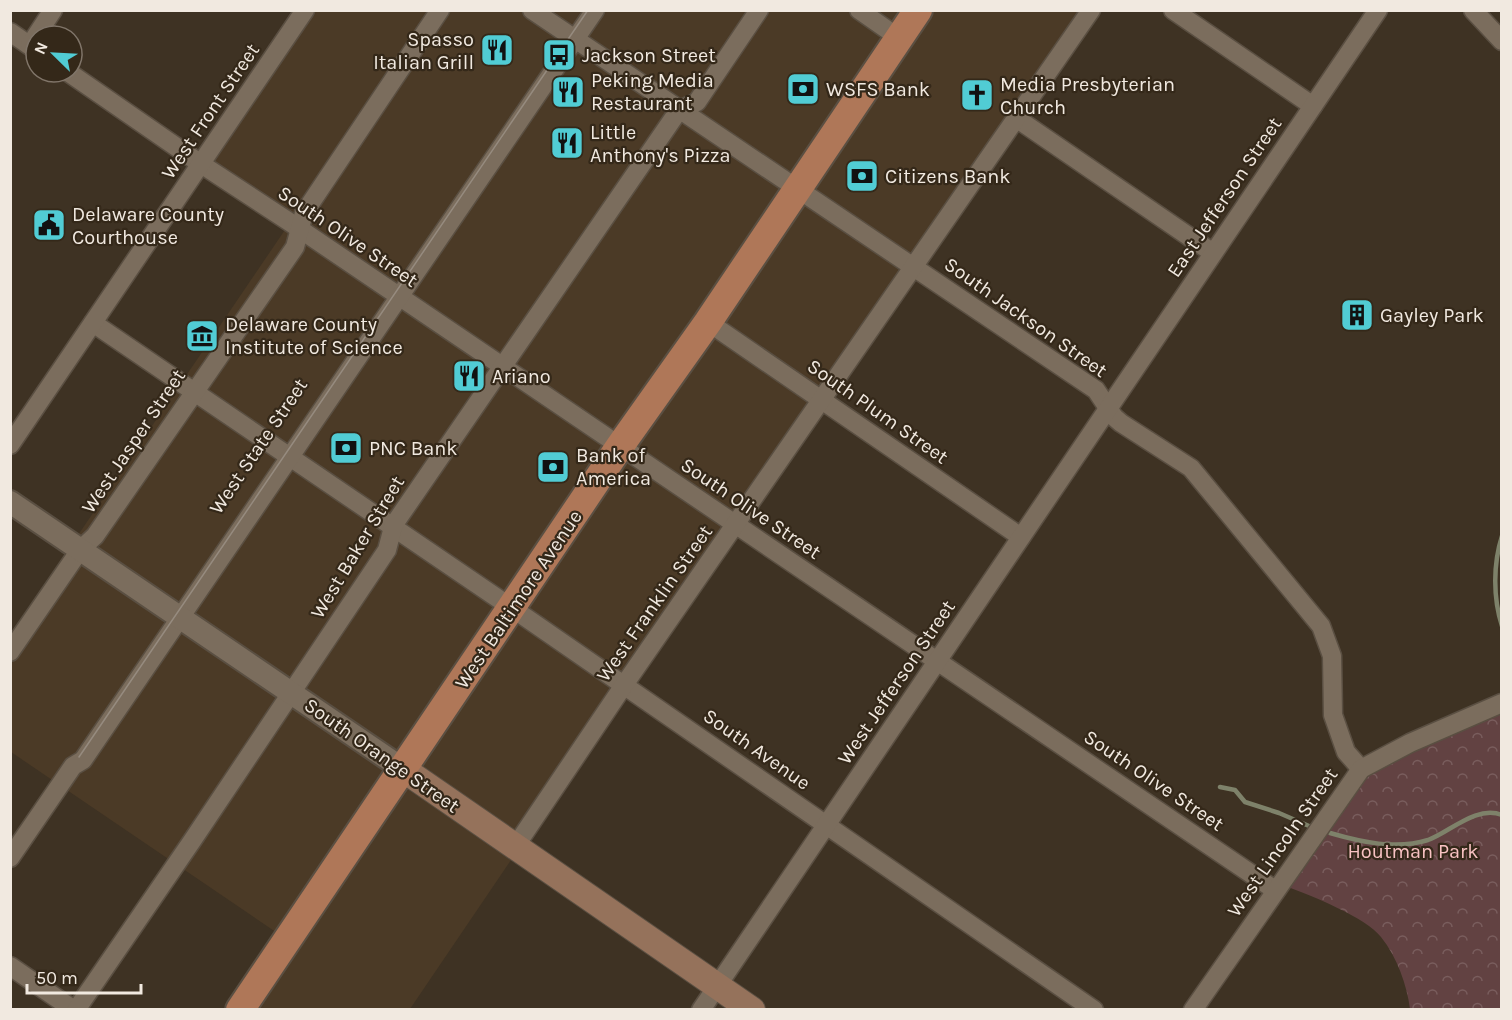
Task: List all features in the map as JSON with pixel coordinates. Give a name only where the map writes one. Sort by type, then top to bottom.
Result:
[{"type":"main road","name":"West Baltimore Avenue","points":[[240,1010],[620,446],[708,322],[918,10]]},
{"type":"main road","name":"South Orange Street","points":[[403,769],[752,1010]]},
{"type":"street","points":[[46,24],[53,10]]},
{"type":"street","name":"West Front Street","points":[[10,445],[305,10]]},
{"type":"street","name":"West Jasper Street","points":[[10,652],[80,550],[95,536],[295,246],[303,213],[440,10]]},
{"type":"street","name":"South Jackson Street","points":[[532,10],[1096,390],[1108,409],[1121,423],[1191,468],[1322,626],[1332,656],[1333,715],[1346,752],[1361,769]]},
{"type":"street","points":[[570,37],[581,10]]},
{"type":"street","points":[[570,37],[595,10]]},
{"type":"street","points":[[679,110],[697,102],[759,10]]},
{"type":"street","points":[[859,10],[899,38]]},
{"type":"street","name":"West Franklin Street","points":[[515,847],[624,685],[1090,10]]},
{"type":"street","points":[[1173,10],[1313,106]]},
{"type":"street","name":"East Jefferson Street","points":[[1108,409],[1378,10]]},
{"type":"street","points":[[1473,10],[1502,41]]},
{"type":"street","points":[[10,32],[24,42]]},
{"type":"street","name":"West State Street","points":[[10,858],[73,766],[74,753],[176,616],[570,37]]},
{"type":"street","name":"South Olive Street","points":[[84,83],[501,368],[620,446],[1275,890]]},
{"type":"street","name":"West Baker Street","points":[[75,1010],[195,837],[387,550],[393,527],[679,110]]},
{"type":"street","points":[[1016,118],[1214,253]]},
{"type":"street","name":"South Plum Street","points":[[708,322],[1021,537]]},
{"type":"street","name":"South Avenue","points":[[93,323],[827,824],[1094,1010]]},
{"type":"street","name":"West Jefferson Street","points":[[701,1010],[1108,409]]},
{"type":"street","name":"South Orange Street","points":[[10,502],[403,769]]},
{"type":"street","name":"West Lincoln Street","points":[[1193,1010],[1361,769],[1419,738],[1502,703]]},
{"type":"street","points":[[10,966],[75,1010]]},
{"type":"shaded area","points":[[312,11],[1087,11],[410,1009],[242,1009],[289,941],[11,752],[11,634],[293,218],[210,161]]},
{"type":"green space","name":"Houtman Park","points":[[1501,703],[1501,1009],[1410,1009],[1404,981],[1396,962],[1387,945],[1374,930],[1338,908],[1288,887],[1361,769]]},
{"type":"waterway","points":[[1502,536],[1495,581],[1502,626]]},
{"type":"waterway","points":[[1220,787],[1235,790],[1245,802],[1309,826]]},
{"type":"waterway","points":[[1330,833],[1366,842],[1391,845],[1416,843],[1428,840],[1473,816],[1492,813],[1502,815]]},
{"type":"tram line","points":[[79,757],[588,10]]},
{"type":"place","name":"Spasso Italian Grill","points":[[497,50]]},
{"type":"place","name":"Jackson Street","points":[[559,55]]},
{"type":"place","name":"WSFS Bank","points":[[803,89]]},
{"type":"place","name":"Peking Media Restaurant","points":[[568,92]]},
{"type":"place","name":"Media Presbyterian Church","points":[[977,95]]},
{"type":"place","name":"Little Anthony's Pizza","points":[[567,143]]},
{"type":"place","name":"Citizens Bank","points":[[862,176]]},
{"type":"place","name":"Delaware County Courthouse","points":[[49,225]]},
{"type":"place","name":"Gayley Park","points":[[1357,315]]},
{"type":"place","name":"Delaware County Institute of Science","points":[[202,336]]},
{"type":"place","name":"Ariano","points":[[469,376]]},
{"type":"place","name":"PNC Bank","points":[[346,448]]},
{"type":"place","name":"Bank of America","points":[[553,467]]}]
